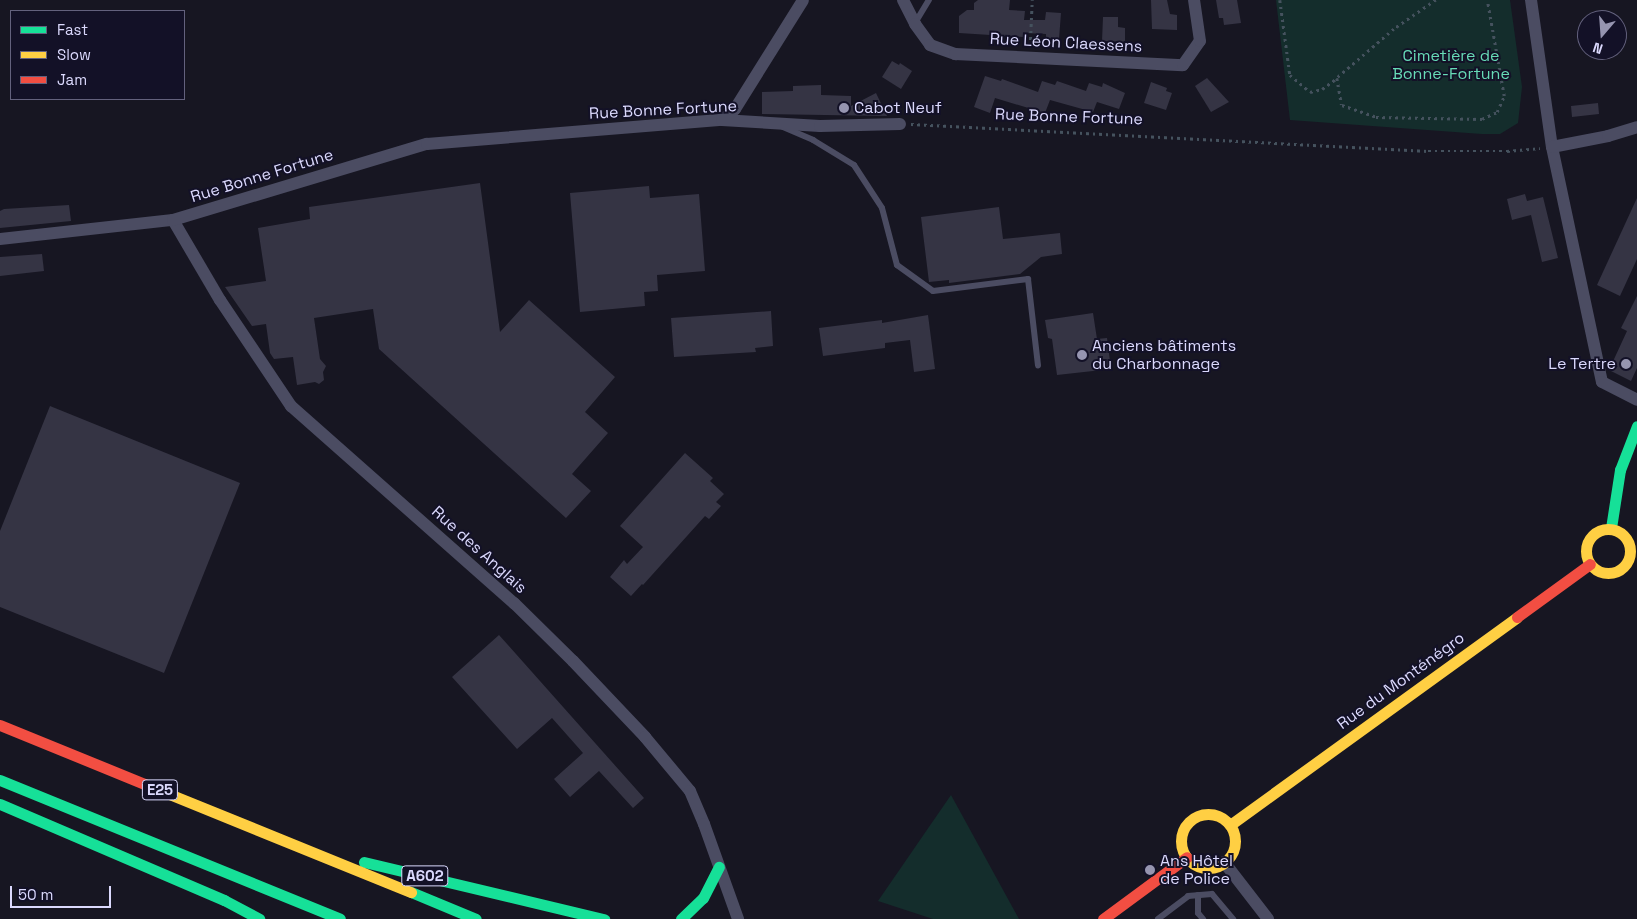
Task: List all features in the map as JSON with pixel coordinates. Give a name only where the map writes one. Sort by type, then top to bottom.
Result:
[{"type":"main road","points":[[1611,528],[1620,470],[1637,426]]},
{"type":"main road","points":[[1611,528],[1618,530],[1628,539],[1631,553],[1628,568],[1611,573],[1596,569],[1590,564],[1587,557],[1587,543],[1597,531],[1611,528]]},
{"type":"main road","name":"Rue du Monténégro","points":[[1230,824],[1590,564]]},
{"type":"main road","name":"E25","points":[[0,725],[476,919]]},
{"type":"main road","points":[[0,780],[340,919]]},
{"type":"main road","points":[[0,804],[65,830],[117,856],[224,900],[259,919]]},
{"type":"main road","points":[[1214,815],[1230,824],[1235,836],[1235,846],[1233,853],[1224,862],[1211,868],[1202,867],[1186,857],[1182,846],[1182,836],[1191,821],[1199,816],[1214,815]]},
{"type":"main road","points":[[65,830],[187,856]]},
{"type":"main road","name":"A602","points":[[319,854],[386,866],[604,919]]},
{"type":"main road","points":[[1110,917],[1186,857]]},
{"type":"main road","points":[[681,919],[703,898],[719,867]]},
{"type":"street","points":[[722,120],[735,109],[803,0]]},
{"type":"street","name":"Rue Léon Claessens","points":[[903,0],[915,24],[930,45],[955,54],[1183,66],[1200,41],[1194,0]]},
{"type":"street","points":[[1531,0],[1552,147],[1602,382],[1637,400]]},
{"type":"street","name":"Rue Bonne Fortune","points":[[0,239],[173,220],[426,144],[722,120],[820,126],[900,124]]},
{"type":"street","points":[[1552,147],[1608,136],[1637,127]]},
{"type":"street","name":"Rue des Anglais","points":[[173,220],[220,300],[292,406],[514,603],[573,661],[645,737],[690,791],[738,919]]},
{"type":"street","points":[[1224,862],[1268,919]]},
{"type":"lane","points":[[915,24],[929,0]]},
{"type":"lane","points":[[777,124],[813,140],[854,165],[882,208],[897,265],[933,291],[1028,279],[1038,365]]},
{"type":"lane","points":[[1158,919],[1188,896],[1212,894],[1233,919]]},
{"type":"lane","points":[[1198,895],[1198,913],[1203,919]]},
{"type":"path","points":[[1030,58],[1032,0]]},
{"type":"path","points":[[1280,0],[1290,75],[1310,92],[1322,89],[1394,29],[1436,0]]},
{"type":"path","points":[[1337,78],[1342,105],[1376,117],[1482,119],[1497,112],[1504,96],[1487,0]]},
{"type":"path","name":"Rue Bonne Fortune","points":[[900,124],[1428,151],[1507,151],[1552,147]]},
{"type":"green space","name":"Cimetière de Bonne-Fortune","points":[[1276,0],[1510,0],[1522,87],[1518,123],[1500,134],[1482,134],[1290,120]]},
{"type":"green space","points":[[951,795],[1019,919],[933,919],[878,901]]},
{"type":"building","points":[[978,0],[1010,0],[1009,10],[1025,11],[1024,20],[1045,20],[1046,12],[1061,13],[1059,39],[1046,38],[1046,34],[1024,33],[1024,37],[959,33],[959,16],[967,10],[974,10],[974,3]]},
{"type":"building","points":[[1151,0],[1167,0],[1170,14],[1177,15],[1177,30],[1152,29]]},
{"type":"building","points":[[1216,0],[1237,0],[1241,23],[1224,25],[1223,18],[1219,18]]},
{"type":"building","points":[[1103,17],[1118,17],[1118,27],[1125,28],[1125,42],[1102,41]]},
{"type":"building","points":[[892,61],[899,65],[900,63],[912,71],[901,89],[882,77]]},
{"type":"building","points":[[985,76],[1001,81],[1002,79],[1038,92],[1042,81],[1055,85],[1057,81],[1086,91],[1089,83],[1102,87],[1103,83],[1125,93],[1119,109],[1097,102],[1093,112],[1050,100],[1045,113],[995,98],[990,113],[974,107]]},
{"type":"building","points":[[1207,78],[1229,102],[1211,112],[1195,86]]},
{"type":"building","points":[[1151,82],[1167,88],[1166,91],[1172,93],[1166,110],[1144,103]]},
{"type":"building","points":[[821,85],[821,95],[851,96],[851,106],[876,93],[887,116],[762,114],[762,92],[793,91],[793,86]]},
{"type":"building","points":[[1598,103],[1599,114],[1572,117],[1571,106]]},
{"type":"building","points":[[480,183],[500,332],[529,300],[615,377],[585,412],[608,433],[572,474],[591,491],[566,518],[379,349],[373,309],[314,318],[320,359],[326,366],[323,372],[324,380],[319,384],[315,382],[297,385],[293,357],[274,359],[270,353],[266,324],[252,326],[225,287],[266,281],[258,228],[310,219],[309,207]]},
{"type":"building","points":[[649,186],[650,198],[699,194],[705,271],[657,275],[658,291],[644,292],[645,306],[580,312],[570,193]]},
{"type":"building","points":[[1525,194],[1527,201],[1543,197],[1558,258],[1542,262],[1531,215],[1512,220],[1507,199]]},
{"type":"building","points":[[1637,198],[1637,259],[1620,296],[1597,285]]},
{"type":"building","points":[[69,205],[71,221],[0,228],[0,211],[4,209]]},
{"type":"building","points":[[999,207],[1003,239],[1060,233],[1062,254],[1041,257],[1020,274],[949,283],[949,280],[929,282],[921,217]]},
{"type":"building","points":[[42,254],[44,271],[0,276],[0,257]]},
{"type":"building","points":[[1637,296],[1637,368],[1631,381],[1609,370],[1627,331],[1621,328]]},
{"type":"building","points":[[771,311],[773,346],[755,348],[756,352],[674,357],[671,318]]},
{"type":"building","name":"Anciens bâtiments du Charbonnage","points":[[1093,313],[1097,339],[1107,338],[1111,369],[1057,375],[1052,339],[1048,338],[1045,320]]},
{"type":"building","points":[[928,315],[935,369],[914,372],[910,340],[885,343],[885,348],[823,356],[819,328],[882,320],[882,323]]},
{"type":"building","points":[[50,406],[240,483],[164,673],[0,607],[0,531]]},
{"type":"building","points":[[685,453],[713,478],[710,481],[724,494],[716,502],[721,506],[709,519],[705,516],[631,596],[610,577],[624,560],[627,564],[643,547],[620,526]]},
{"type":"building","points":[[499,635],[644,798],[633,808],[599,771],[570,797],[554,779],[583,753],[552,718],[517,749],[452,677]]},
{"type":"traffic: fast","points":[[1611,528],[1620,470],[1637,426]]},
{"type":"traffic: fast","points":[[0,780],[340,919]]},
{"type":"traffic: fast","points":[[0,804],[224,900],[259,919]]},
{"type":"traffic: fast","points":[[364,862],[604,919]]},
{"type":"traffic: fast","points":[[681,919],[703,898],[719,867]]},
{"type":"traffic: fast","points":[[411,892],[476,919]]},
{"type":"traffic: slow","points":[[1612,529],[1624,535],[1629,542],[1630,551],[1629,560],[1624,567],[1617,572],[1604,573],[1596,570],[1589,563],[1586,547],[1589,539],[1596,532],[1612,529]]},
{"type":"traffic: slow","points":[[1230,825],[1517,617]]},
{"type":"traffic: slow","points":[[147,785],[411,892]]},
{"type":"traffic: slow","points":[[1208,814],[1218,816],[1227,822],[1233,831],[1235,841],[1233,851],[1227,860],[1218,866],[1208,868],[1198,866],[1189,860],[1183,851],[1181,841],[1183,831],[1189,822],[1198,816],[1208,814]]},
{"type":"traffic: jam","points":[[1517,617],[1590,564]]},
{"type":"traffic: jam","points":[[0,725],[147,785]]},
{"type":"traffic: jam","points":[[1103,919],[1187,857]]},
{"type":"place","name":"Cabot Neuf","points":[[844,108]]},
{"type":"place","name":"Anciens bâtiments du Charbonnage","points":[[1082,355]]},
{"type":"place","name":"Le Tertre","points":[[1626,364]]},
{"type":"place","name":"Ans Hôtel de Police","points":[[1150,870]]}]
